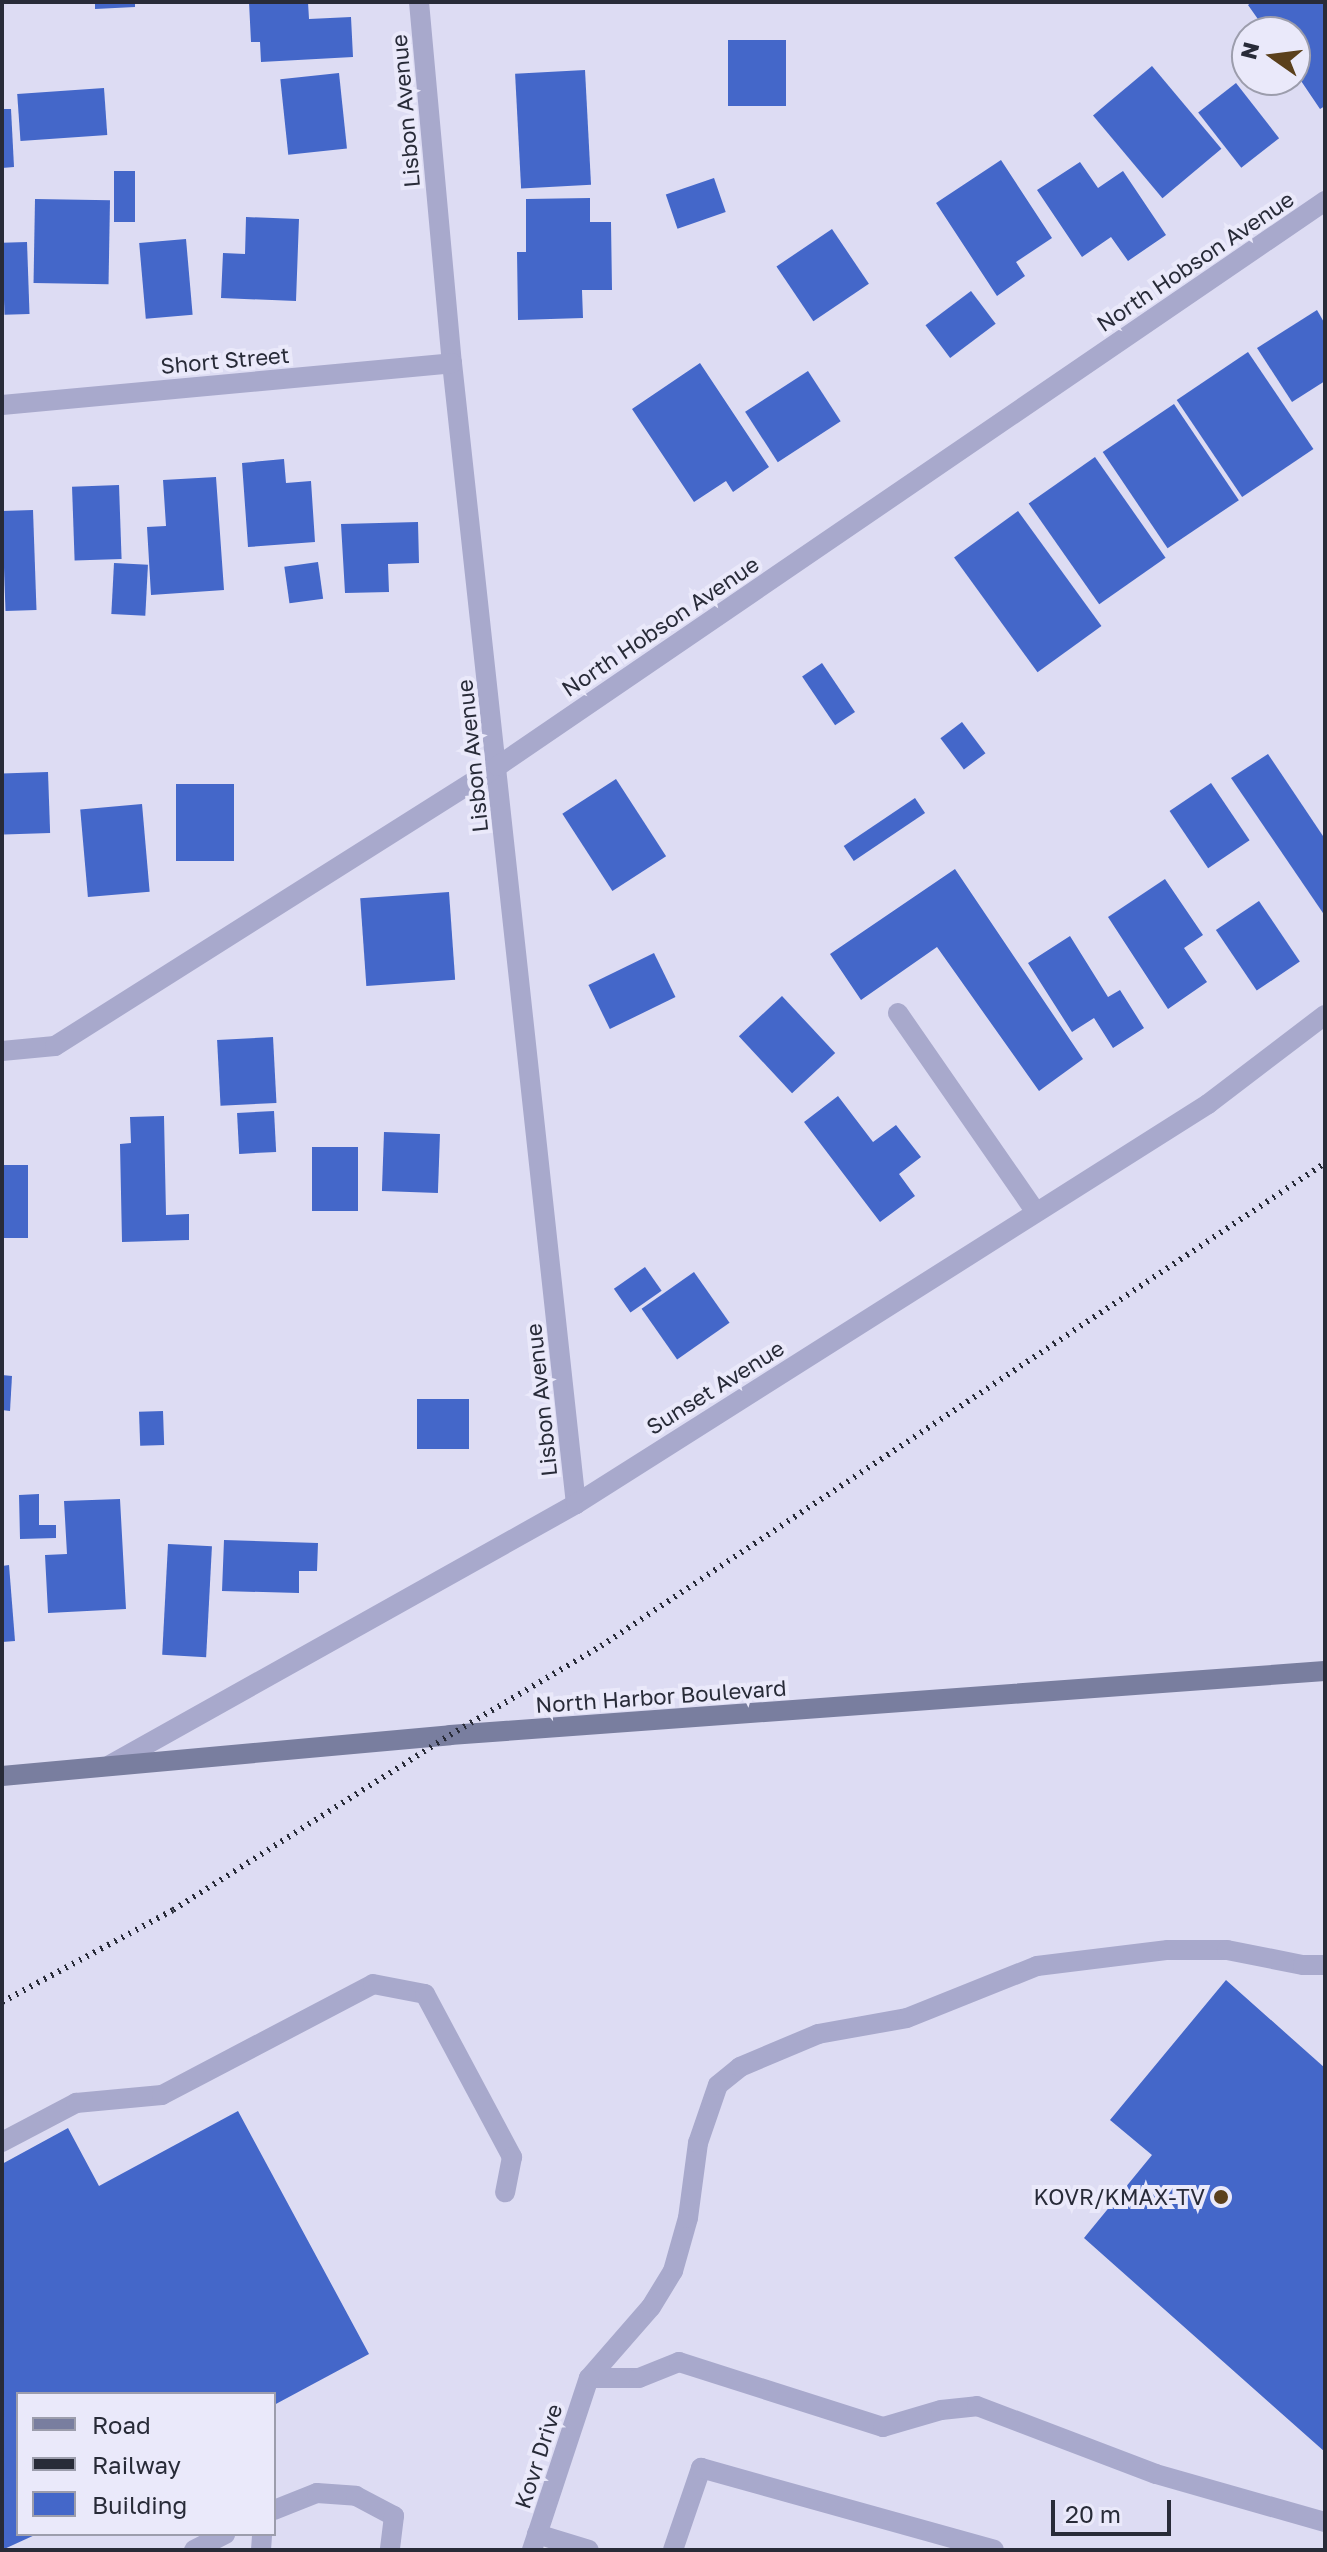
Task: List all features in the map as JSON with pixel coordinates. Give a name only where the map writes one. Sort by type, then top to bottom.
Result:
[{"type":"main road","name":"North Harbor Boulevard","points":[[2,1776],[450,1735],[1325,1671]]},
{"type":"street","name":"Lisbon Avenue","points":[[419,2],[452,363],[576,1504]]},
{"type":"street","name":"North Hobson Avenue","points":[[2,1051],[55,1046],[498,766],[1325,201]]},
{"type":"street","name":"Short Street","points":[[2,405],[452,363]]},
{"type":"street","points":[[898,1013],[1036,1212]]},
{"type":"street","name":"Sunset Avenue","points":[[110,1765],[576,1504],[1208,1104],[1325,1015]]},
{"type":"street","points":[[589,2378],[651,2307],[673,2271],[688,2218],[698,2143],[718,2085],[740,2067],[818,2034],[907,2018],[1037,1966],[1168,1950],[1227,1950],[1303,1965],[1325,1965]]},
{"type":"street","points":[[2,2142],[76,2103],[162,2095],[373,1984],[425,1994],[512,2157],[505,2192]]},
{"type":"street","points":[[589,2378],[639,2378],[679,2362],[883,2427],[941,2410],[977,2406],[1156,2474],[1325,2522]]},
{"type":"street","name":"Kovr Drive","points":[[534,2542],[589,2378]]},
{"type":"street","points":[[673,2550],[701,2468],[994,2550]]},
{"type":"street","points":[[276,2509],[317,2493],[356,2496],[394,2516],[390,2550]]},
{"type":"street","points":[[194,2550],[221,2536]]},
{"type":"street","points":[[534,2542],[589,2550]]},
{"type":"building","points":[[95,2],[135,2],[135,7],[95,9]]},
{"type":"building","points":[[249,2],[308,2],[309,19],[351,17],[353,57],[261,62],[260,42],[251,42]]},
{"type":"building","points":[[1252,2],[1325,2],[1325,106],[1320,109],[1311,96],[1311,16],[1256,16],[1248,5]]},
{"type":"building","points":[[728,40],[786,40],[786,106],[728,106]]},
{"type":"building","points":[[1152,66],[1221,149],[1162,198],[1093,115]]},
{"type":"building","points":[[585,70],[591,185],[521,189],[515,74]]},
{"type":"building","points":[[339,73],[347,149],[288,155],[280,79]]},
{"type":"building","points":[[1231,87],[1231,96],[1246,96],[1279,138],[1241,168],[1198,113]]},
{"type":"building","points":[[104,88],[107,135],[20,141],[17,94]]},
{"type":"building","points":[[2,109],[11,109],[14,167],[2,168]]},
{"type":"building","points":[[1001,160],[1052,238],[1016,262],[1025,276],[997,296],[936,203]]},
{"type":"building","points":[[1080,162],[1098,188],[1123,171],[1166,235],[1128,261],[1111,237],[1082,257],[1037,190]]},
{"type":"building","points":[[114,171],[135,171],[135,222],[114,222]]},
{"type":"building","points":[[714,178],[726,212],[677,229],[666,195]]},
{"type":"building","points":[[590,198],[590,222],[611,222],[612,290],[582,290],[583,318],[518,320],[517,252],[526,252],[526,199]]},
{"type":"building","points":[[35,199],[110,200],[109,284],[34,283]]},
{"type":"building","points":[[246,217],[299,219],[296,301],[221,298],[223,253],[245,254]]},
{"type":"building","points":[[832,229],[869,284],[813,321],[776,266]]},
{"type":"building","points":[[186,239],[193,315],[146,319],[139,243]]},
{"type":"building","points":[[27,242],[30,314],[5,315],[2,243]]},
{"type":"building","points":[[971,291],[996,324],[950,358],[925,325]]},
{"type":"building","points":[[1317,310],[1325,324],[1325,381],[1292,402],[1257,348]]},
{"type":"building","points":[[1248,352],[1313,449],[1242,497],[1177,400]]},
{"type":"building","points":[[700,363],[769,467],[733,492],[726,481],[694,502],[632,409]]},
{"type":"building","points":[[808,371],[841,421],[778,462],[745,412]]},
{"type":"building","points":[[1174,404],[1239,500],[1168,548],[1103,452]]},
{"type":"building","points":[[1095,457],[1166,558],[1099,604],[1029,503]]},
{"type":"building","points":[[284,459],[286,483],[311,481],[315,542],[248,547],[242,463]]},
{"type":"building","points":[[216,477],[224,590],[151,595],[147,527],[166,526],[163,480]]},
{"type":"building","points":[[119,485],[122,559],[75,561],[72,487]]},
{"type":"building","points":[[33,510],[36,610],[6,611],[2,511]]},
{"type":"building","points":[[1018,511],[1101,626],[1038,672],[954,557]]},
{"type":"building","points":[[418,522],[419,563],[388,564],[389,592],[345,593],[341,524]]},
{"type":"building","points":[[318,562],[323,599],[289,603],[284,567]]},
{"type":"building","points":[[114,563],[148,565],[145,616],[111,614]]},
{"type":"building","points":[[822,663],[855,712],[835,725],[802,676]]},
{"type":"building","points":[[962,722],[985,753],[964,769],[940,738]]},
{"type":"building","points":[[1268,754],[1325,839],[1325,916],[1231,778]]},
{"type":"building","points":[[48,772],[50,833],[4,835],[2,774]]},
{"type":"building","points":[[616,779],[666,856],[612,891],[562,814]]},
{"type":"building","points":[[1211,783],[1250,840],[1208,868],[1170,811]]},
{"type":"building","points":[[176,784],[234,784],[234,861],[176,861]]},
{"type":"building","points":[[915,798],[925,813],[854,861],[844,846]]},
{"type":"building","points":[[142,804],[150,892],[88,897],[80,809]]},
{"type":"building","points":[[955,869],[1083,1059],[1039,1091],[937,947],[861,1000],[830,954]]},
{"type":"building","points":[[1165,879],[1203,935],[1184,948],[1207,982],[1168,1009],[1108,917]]},
{"type":"building","points":[[449,892],[455,980],[366,986],[360,898]]},
{"type":"building","points":[[1259,901],[1300,962],[1257,991],[1216,930]]},
{"type":"building","points":[[1070,936],[1108,997],[1120,990],[1144,1028],[1113,1048],[1094,1018],[1072,1032],[1028,963]]},
{"type":"building","points":[[654,953],[675,997],[610,1029],[588,985]]},
{"type":"building","points":[[782,996],[835,1053],[792,1093],[739,1036]]},
{"type":"building","points":[[273,1037],[276,1103],[221,1106],[217,1040]]},
{"type":"building","points":[[838,1096],[873,1142],[896,1125],[921,1157],[899,1174],[915,1196],[880,1222],[804,1122]]},
{"type":"building","points":[[274,1111],[276,1152],[239,1154],[237,1113]]},
{"type":"building","points":[[164,1116],[166,1215],[189,1214],[189,1240],[122,1242],[120,1144],[131,1143],[130,1117]]},
{"type":"building","points":[[384,1132],[440,1134],[438,1193],[382,1191]]},
{"type":"building","points":[[312,1147],[358,1147],[358,1211],[312,1211]]},
{"type":"building","points":[[2,1165],[28,1165],[28,1238],[2,1238]]},
{"type":"building","points":[[645,1267],[662,1291],[631,1313],[614,1289]]},
{"type":"building","points":[[694,1272],[730,1323],[677,1359],[642,1309]]},
{"type":"building","points":[[2,1375],[12,1376],[10,1411],[2,1410]]},
{"type":"building","points":[[417,1399],[469,1399],[469,1449],[417,1449]]},
{"type":"building","points":[[163,1411],[164,1445],[140,1446],[139,1412]]},
{"type":"building","points":[[39,1494],[39,1525],[56,1525],[56,1538],[20,1539],[19,1495]]},
{"type":"building","points":[[120,1499],[126,1609],[48,1613],[45,1555],[67,1554],[64,1501]]},
{"type":"building","points":[[224,1540],[318,1543],[317,1571],[299,1571],[299,1593],[222,1591]]},
{"type":"building","points":[[168,1544],[212,1546],[206,1657],[162,1655]]},
{"type":"building","points":[[9,1565],[15,1641],[2,1642],[2,1566]]},
{"type":"building","name":"KOVR/KMAX-TV","points":[[1226,1980],[1325,2068],[1325,2452],[1084,2238],[1152,2155],[1110,2120]]},
{"type":"building","points":[[238,2111],[369,2354],[276,2404],[276,2392],[16,2392],[16,2536],[33,2536],[2,2550],[2,2164],[68,2128],[99,2186]]},
{"type":"railway","points":[[2,2002],[173,1910],[450,1735],[601,1646],[1325,1163]]},
{"type":"place","name":"KOVR/KMAX-TV","points":[[1221,2197]]}]
